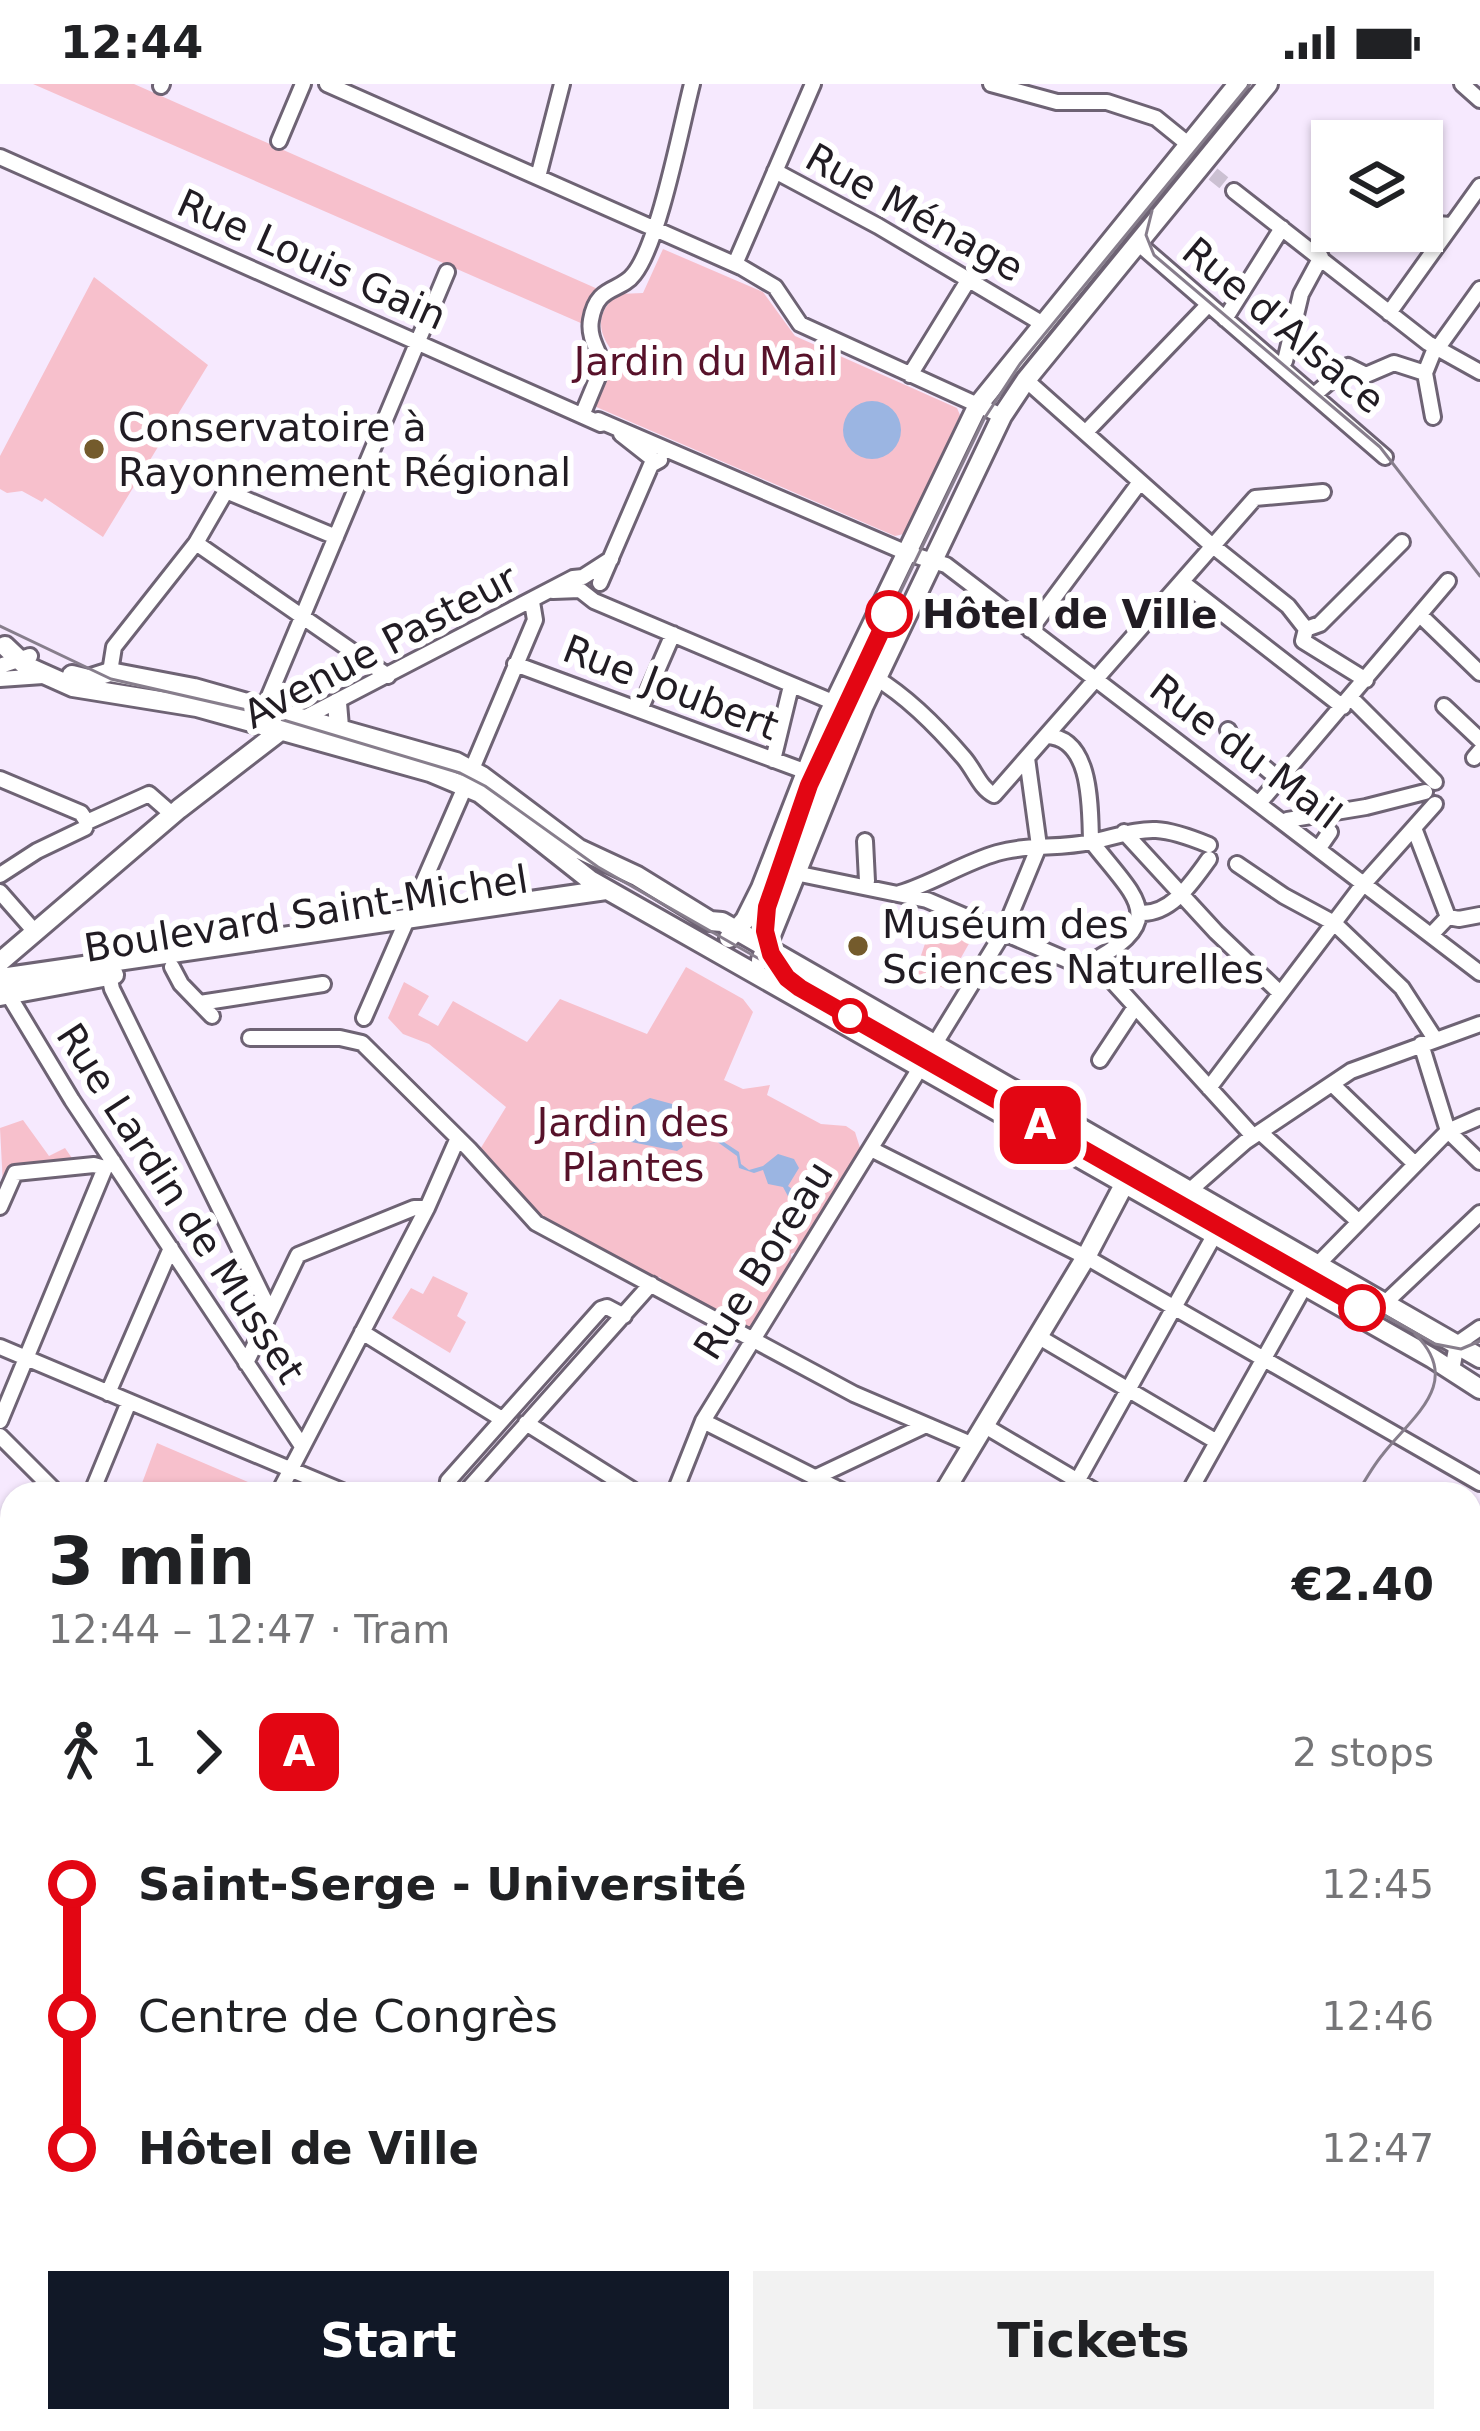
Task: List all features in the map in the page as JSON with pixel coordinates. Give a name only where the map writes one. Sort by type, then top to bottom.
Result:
[{"type":"main road","points":[[724,956],[761,888],[834,703],[978,405],[1238,84]]},
{"type":"main road","points":[[762,950],[876,678],[1002,416],[1026,380],[1139,244],[1207,170],[1268,84]]},
{"type":"main road","points":[[10,654],[83,679],[110,672],[194,688],[339,727],[469,778],[579,849],[735,931],[920,1067],[1123,1183],[1188,1192],[1480,1358]]},
{"type":"main road","points":[[10,654],[73,687],[197,707],[469,778],[571,866],[615,895],[724,956],[762,950],[933,1044],[1148,1169],[1162,1190],[1215,1234],[1480,1389]]},
{"type":"main road","points":[[337,703],[334,714],[339,727]]},
{"type":"main road","name":"Avenue Pasteur","points":[[5,971],[36,933],[173,815],[281,730],[304,718]]},
{"type":"main road","points":[[562,896],[570,882],[571,866]]},
{"type":"main road","name":"Boulevard Saint-Michel","points":[[5,971],[108,970],[652,886]]},
{"type":"main road","name":"Boulevard Saint-Michel","points":[[5,971],[172,967],[562,896],[615,895]]},
{"type":"main road","points":[[951,1482],[1086,1257],[1123,1183],[1133,1172],[1148,1169]]},
{"type":"main road","points":[[1102,1229],[1118,1210],[1162,1190]]},
{"type":"street","points":[[279,141],[303,84]]},
{"type":"street","points":[[327,84],[735,265],[775,286],[800,324],[1002,416]]},
{"type":"street","points":[[538,177],[562,84]]},
{"type":"street","points":[[583,413],[603,362],[591,334],[593,313],[604,294],[633,277],[653,230],[692,84]]},
{"type":"street","points":[[735,265],[813,84]]},
{"type":"street","points":[[991,84],[1058,102],[1107,102],[1156,118],[1188,144]]},
{"type":"street","points":[[1462,84],[1480,100]]},
{"type":"street","name":"Rue Louis Gain","points":[[0,157],[583,413],[656,453],[907,553]]},
{"type":"street","name":"Rue Ménage","points":[[776,171],[1043,324]]},
{"type":"street","points":[[1234,191],[1435,351],[1480,372]]},
{"type":"street","points":[[1389,314],[1450,225],[1478,195]]},
{"type":"street","points":[[1443,224],[1450,225]]},
{"type":"street","points":[[1225,320],[1282,228]]},
{"type":"street","name":"Rue d'Alsace","points":[[1139,244],[1385,457]]},
{"type":"street","points":[[1286,361],[1301,295],[1321,257]]},
{"type":"street","points":[[264,708],[447,272]]},
{"type":"street","points":[[910,374],[969,279]]},
{"type":"street","points":[[1432,417],[1424,373],[1480,289]]},
{"type":"street","points":[[1087,431],[1208,305]]},
{"type":"street","points":[[1315,394],[1348,366],[1366,375],[1394,363],[1424,373]]},
{"type":"street","points":[[1026,380],[1288,606],[1302,640],[1366,680]]},
{"type":"street","name":"Avenue Pasteur","points":[[304,718],[573,578],[590,584],[610,559],[656,453]]},
{"type":"street","points":[[1030,630],[1140,482]]},
{"type":"street","points":[[110,672],[114,647],[196,543],[226,490],[336,537]]},
{"type":"street","points":[[876,678],[967,760],[991,796],[1259,496],[1323,492]]},
{"type":"street","points":[[1283,661],[1402,542]]},
{"type":"street","points":[[196,543],[388,676]]},
{"type":"street","name":"Rue du Mail","points":[[907,553],[949,567],[1480,973]]},
{"type":"street","points":[[1261,801],[1275,776],[1347,702],[1448,581]]},
{"type":"street","points":[[1182,582],[1283,661],[1347,702],[1432,792]]},
{"type":"street","points":[[590,584],[594,601],[861,713]]},
{"type":"street","points":[[360,1030],[535,620],[532,602]]},
{"type":"street","points":[[1420,615],[1480,673]]},
{"type":"street","points":[[640,710],[673,634]]},
{"type":"street","name":"Rue Joubert","points":[[515,664],[805,771]]},
{"type":"street","points":[[0,679],[47,675]]},
{"type":"street","points":[[773,760],[791,686]]},
{"type":"street","points":[[1444,706],[1480,740]]},
{"type":"street","points":[[1228,730],[1233,741],[1275,776]]},
{"type":"street","points":[[795,873],[927,900],[1078,964],[1094,961],[1133,931],[1141,913],[1138,901],[1091,842],[1080,757],[1065,740],[1047,736]]},
{"type":"street","points":[[1003,933],[1040,846],[1027,758]]},
{"type":"street","points":[[0,779],[81,813],[87,822]]},
{"type":"street","points":[[1287,820],[1333,828],[1432,792]]},
{"type":"street","points":[[1209,1088],[1365,883],[1414,828],[1432,792]]},
{"type":"street","points":[[1,873],[87,822],[149,794],[173,815]]},
{"type":"street","points":[[895,894],[992,854],[1029,845],[1091,842],[1157,827],[1209,852],[1183,893],[1156,914],[1141,913]]},
{"type":"street","points":[[1414,828],[1448,917]]},
{"type":"street","points":[[1124,832],[1246,964],[1279,992]]},
{"type":"street","points":[[865,841],[867,881]]},
{"type":"street","points":[[1237,864],[1334,923],[1402,988],[1428,1041],[1448,1131],[1480,1162]]},
{"type":"street","points":[[927,900],[929,880]]},
{"type":"street","points":[[0,892],[36,933]]},
{"type":"street","points":[[1448,917],[1460,920],[1480,915]]},
{"type":"street","points":[[1431,935],[1448,917]]},
{"type":"street","name":"Rue Boreau","points":[[679,1482],[703,1421],[1003,933]]},
{"type":"street","points":[[1094,961],[1209,1088],[1358,1221]]},
{"type":"street","points":[[172,967],[212,1016]]},
{"type":"street","points":[[108,970],[270,1311]]},
{"type":"street","name":"Rue Lardin de Musset","points":[[5,971],[109,1165],[171,1248],[302,1446]]},
{"type":"street","points":[[200,1003],[323,984]]},
{"type":"street","points":[[1100,1060],[1135,1007]]},
{"type":"street","points":[[1188,1192],[1257,1135],[1352,1071],[1480,1024]]},
{"type":"street","points":[[250,1038],[360,1030]]},
{"type":"street","points":[[360,1030],[527,1216],[753,1339],[924,1426],[974,1445]]},
{"type":"street","points":[[1332,1084],[1415,1164]]},
{"type":"street","points":[[1318,1264],[1448,1131],[1480,1117]]},
{"type":"street","points":[[284,1482],[427,1208],[457,1140]]},
{"type":"street","points":[[871,1149],[1086,1257],[1478,1482]]},
{"type":"street","points":[[0,1207],[15,1173],[109,1165],[0,1421]]},
{"type":"street","points":[[246,1363],[298,1256],[414,1208],[427,1208]]},
{"type":"street","points":[[1386,1302],[1480,1213]]},
{"type":"street","points":[[1077,1482],[1215,1234]]},
{"type":"street","points":[[108,1394],[171,1248]]},
{"type":"street","points":[[474,1482],[651,1284]]},
{"type":"street","points":[[1195,1482],[1304,1287]]},
{"type":"street","points":[[448,1482],[601,1309],[607,1307],[624,1316]]},
{"type":"street","points":[[1452,1370],[1457,1344],[1480,1328]]},
{"type":"street","points":[[362,1332],[497,1416]]},
{"type":"street","points":[[1039,1337],[1217,1442]]},
{"type":"street","points":[[0,1347],[323,1482]]},
{"type":"street","points":[[96,1482],[130,1402]]},
{"type":"street","points":[[703,1421],[810,1482]]},
{"type":"street","points":[[526,1423],[620,1482]]},
{"type":"street","points":[[818,1482],[924,1426]]},
{"type":"street","points":[[985,1426],[1067,1482]]},
{"type":"street","points":[[0,1436],[46,1482]]},
{"type":"green space","points":[[33,84],[134,84],[600,290],[587,307],[583,324]]},
{"type":"green space","name":"Jardin du Mail","points":[[663,249],[763,292],[795,336],[957,408],[960,415],[904,534],[895,536],[594,406],[616,355],[602,332],[605,308],[619,294],[643,293]]},
{"type":"green space","points":[[94,277],[208,365],[103,537],[45,498],[42,502],[22,491],[0,489],[0,456]]},
{"type":"green space","points":[[943,918],[967,928],[964,936],[971,940],[944,988],[914,976],[932,923],[939,926]]},
{"type":"green space","name":"Jardin des Plantes","points":[[686,967],[743,999],[753,1012],[724,1080],[743,1089],[770,1085],[767,1095],[821,1124],[846,1126],[855,1132],[861,1151],[801,1250],[791,1254],[792,1264],[751,1331],[666,1286],[660,1277],[656,1280],[535,1216],[479,1151],[506,1107],[429,1044],[403,1034],[388,1018],[404,982],[429,996],[418,1015],[438,1026],[453,1001],[527,1042],[560,999],[647,1034]]},
{"type":"green space","points":[[949,1062],[1118,1158],[1112,1168],[942,1071]]},
{"type":"green space","points":[[23,1120],[49,1156],[65,1148],[74,1161],[16,1165],[3,1186],[0,1128]]},
{"type":"green space","points":[[433,1276],[468,1293],[457,1316],[466,1322],[450,1353],[392,1318],[411,1288],[423,1294]]},
{"type":"green space","points":[[157,1443],[248,1482],[142,1482]]},
{"type":"water","points":[[872,401],[892,410],[901,430],[892,450],[872,459],[852,450],[843,430],[852,410]]},
{"type":"water","points":[[650,1098],[676,1105],[693,1129],[707,1131],[739,1152],[741,1164],[749,1170],[778,1154],[794,1159],[799,1168],[788,1186],[804,1198],[799,1203],[790,1200],[783,1187],[768,1184],[763,1170],[754,1173],[739,1168],[737,1156],[705,1133],[678,1132],[683,1147],[677,1151],[631,1142],[628,1134],[586,1145],[619,1132],[633,1106]]},
{"type":"tunnel","points":[[1213,174],[1234,191]]},
{"type":"tram line","points":[[782,972],[767,945],[766,913],[798,816],[837,723],[984,419],[1020,364],[1250,84]]},
{"type":"tram line","points":[[1152,211],[1146,235],[1154,255],[1380,447],[1480,576]]},
{"type":"tram line","name":"A","points":[[889,614],[809,785],[767,907],[766,941],[776,965],[800,988],[1362,1308]]},
{"type":"tram line","points":[[0,626],[111,679],[260,713],[460,773],[598,867],[1435,1344],[1461,1349],[1480,1341]]},
{"type":"tram line","points":[[1365,1482],[1429,1398],[1435,1368],[1415,1334]]},
{"type":"place","name":"Conservatoire à Rayonnement Régional","points":[[94,449]]},
{"type":"place","name":"Hôtel de Ville","points":[[889,614]]},
{"type":"place","name":"Muséum des Sciences Naturelles","points":[[858,946]]}]
